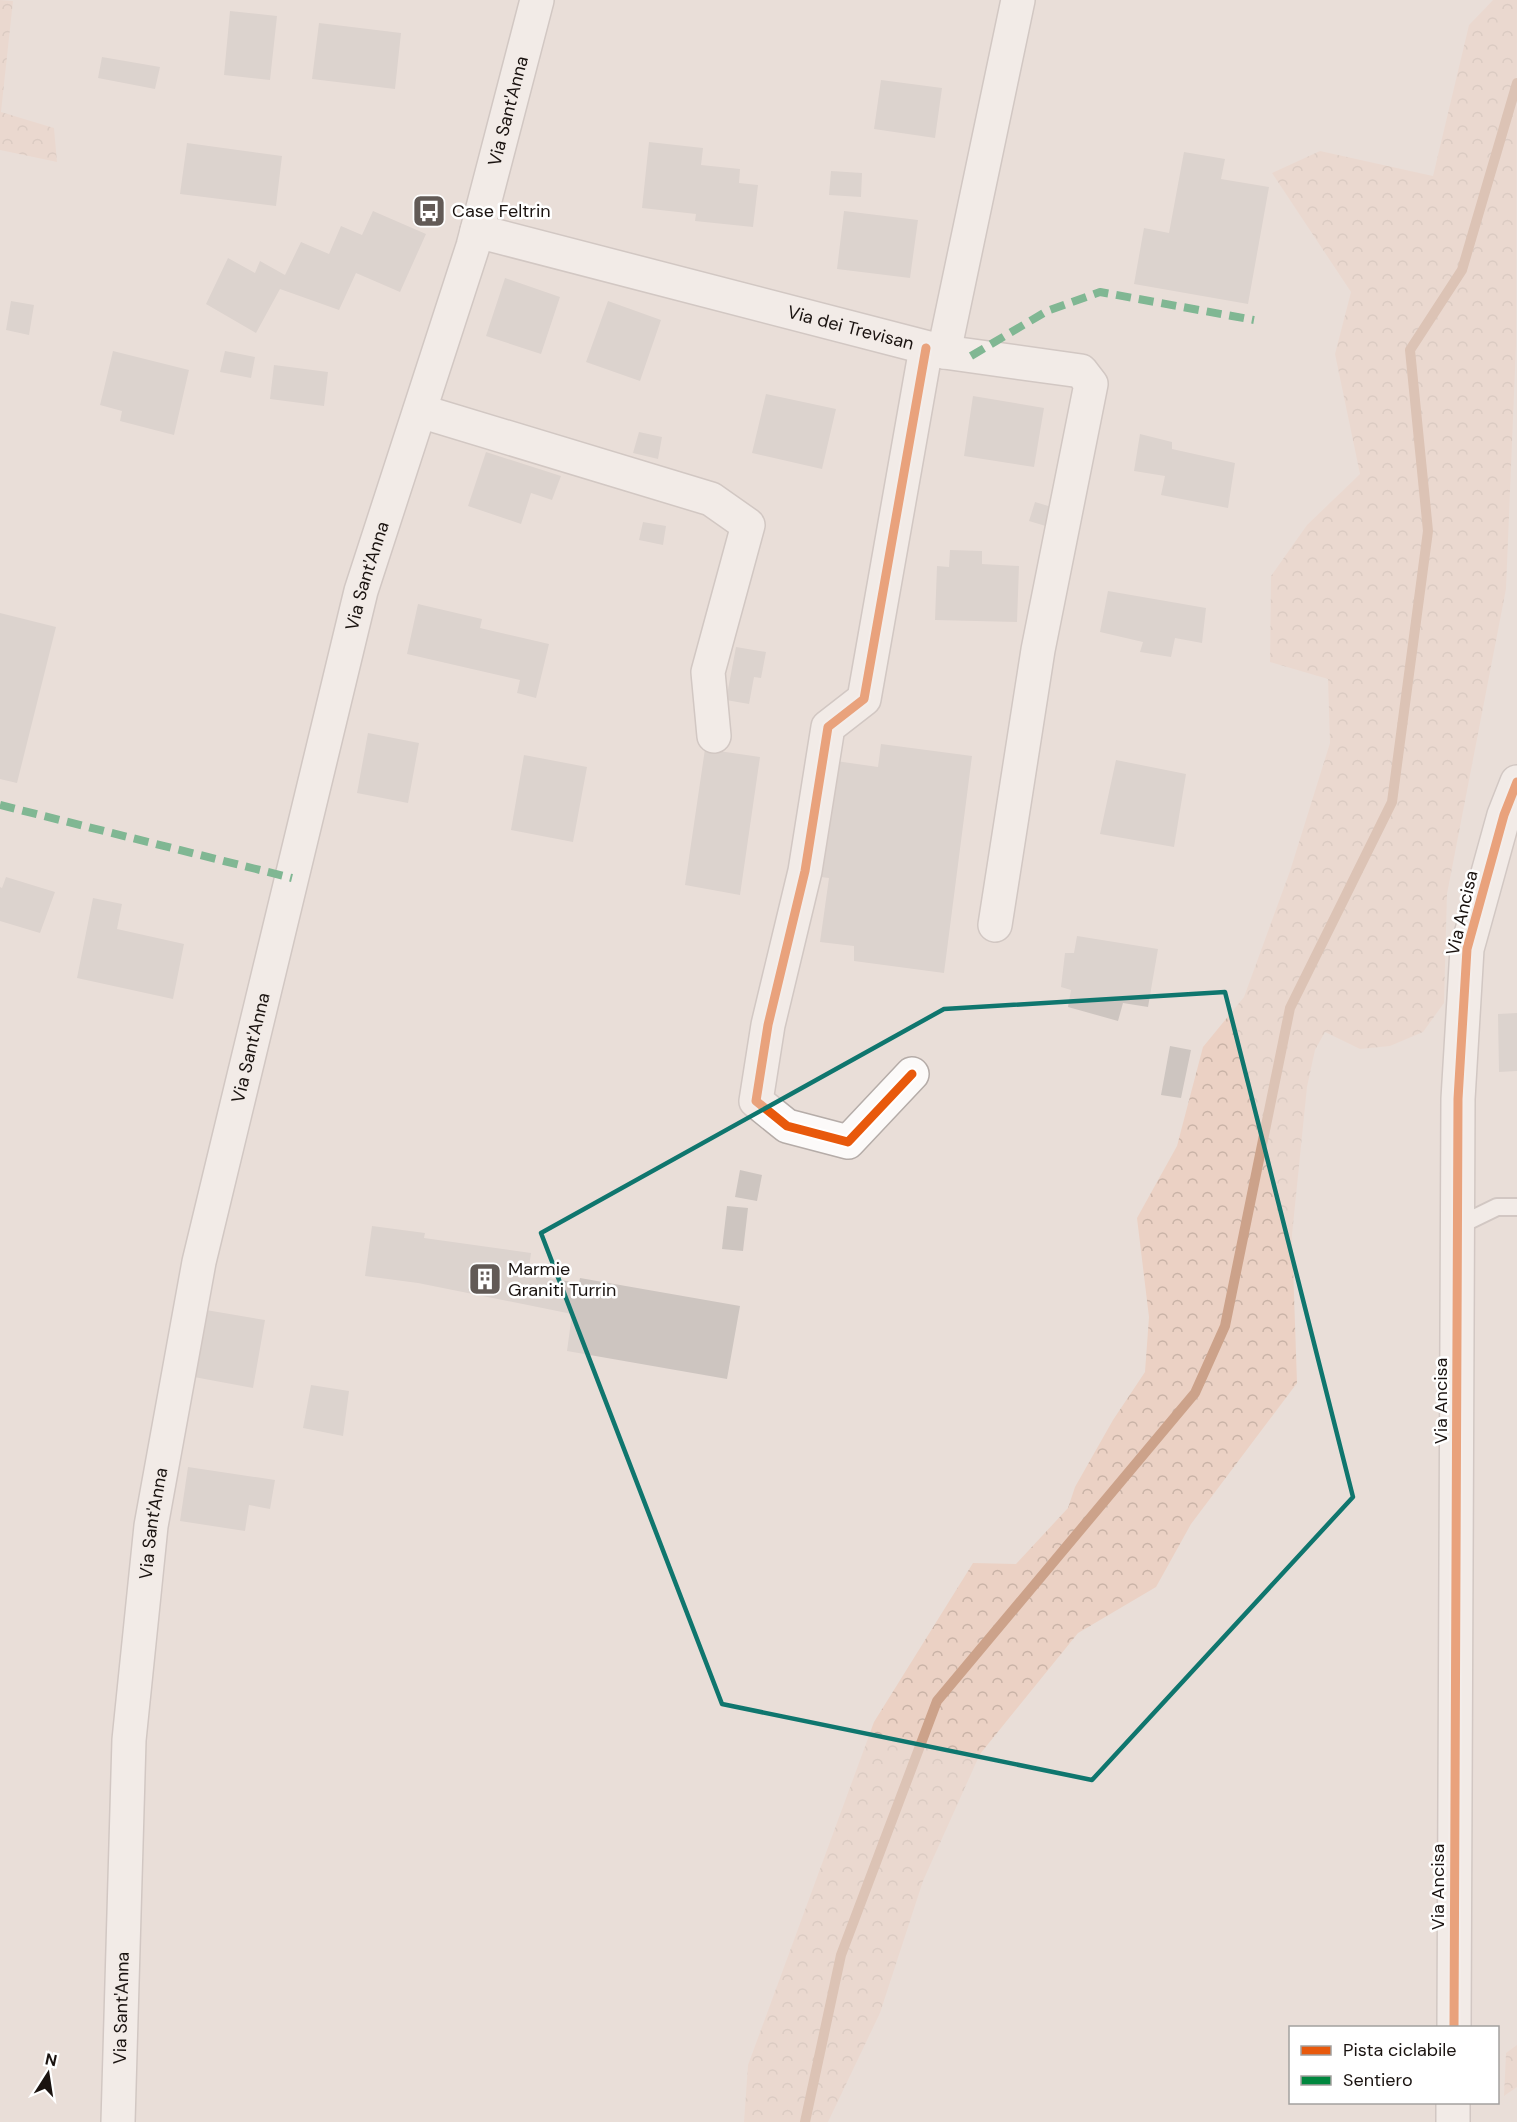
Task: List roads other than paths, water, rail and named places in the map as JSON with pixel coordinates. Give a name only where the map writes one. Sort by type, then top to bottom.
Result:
[{"type":"street","name":"Via Sant'Anna","points":[[117,2122],[129,1740],[157,1496],[199,1262],[361,591],[477,231],[537,0]]},
{"type":"street","points":[[912,1074],[848,1142],[787,1126],[756,1101],[768,1024],[805,871],[828,727],[864,699],[935,350],[1018,0]]},
{"type":"street","name":"Via dei Trevisan","points":[[477,231],[935,350],[1081,371],[1091,384],[1038,650],[995,925]]},
{"type":"street","points":[[420,411],[711,499],[748,525],[708,672],[714,736]]},
{"type":"street","name":"Via Ancisa","points":[[1454,2026],[1458,1099],[1467,949],[1504,815],[1517,782]]},
{"type":"street","points":[[1453,2122],[1454,2104]]},
{"type":"lane","points":[[1458,1226],[1497,1207],[1517,1207]]},
{"type":"waterway","points":[[805,2122],[841,1955],[937,1701],[1195,1393],[1225,1326],[1290,1008],[1392,802],[1428,531],[1410,350],[1462,270],[1517,83]]},
{"type":"place","name":"Case Feltrin","points":[[429,211]]},
{"type":"place","name":"Marmie Graniti Turrin","points":[[485,1279]]}]
